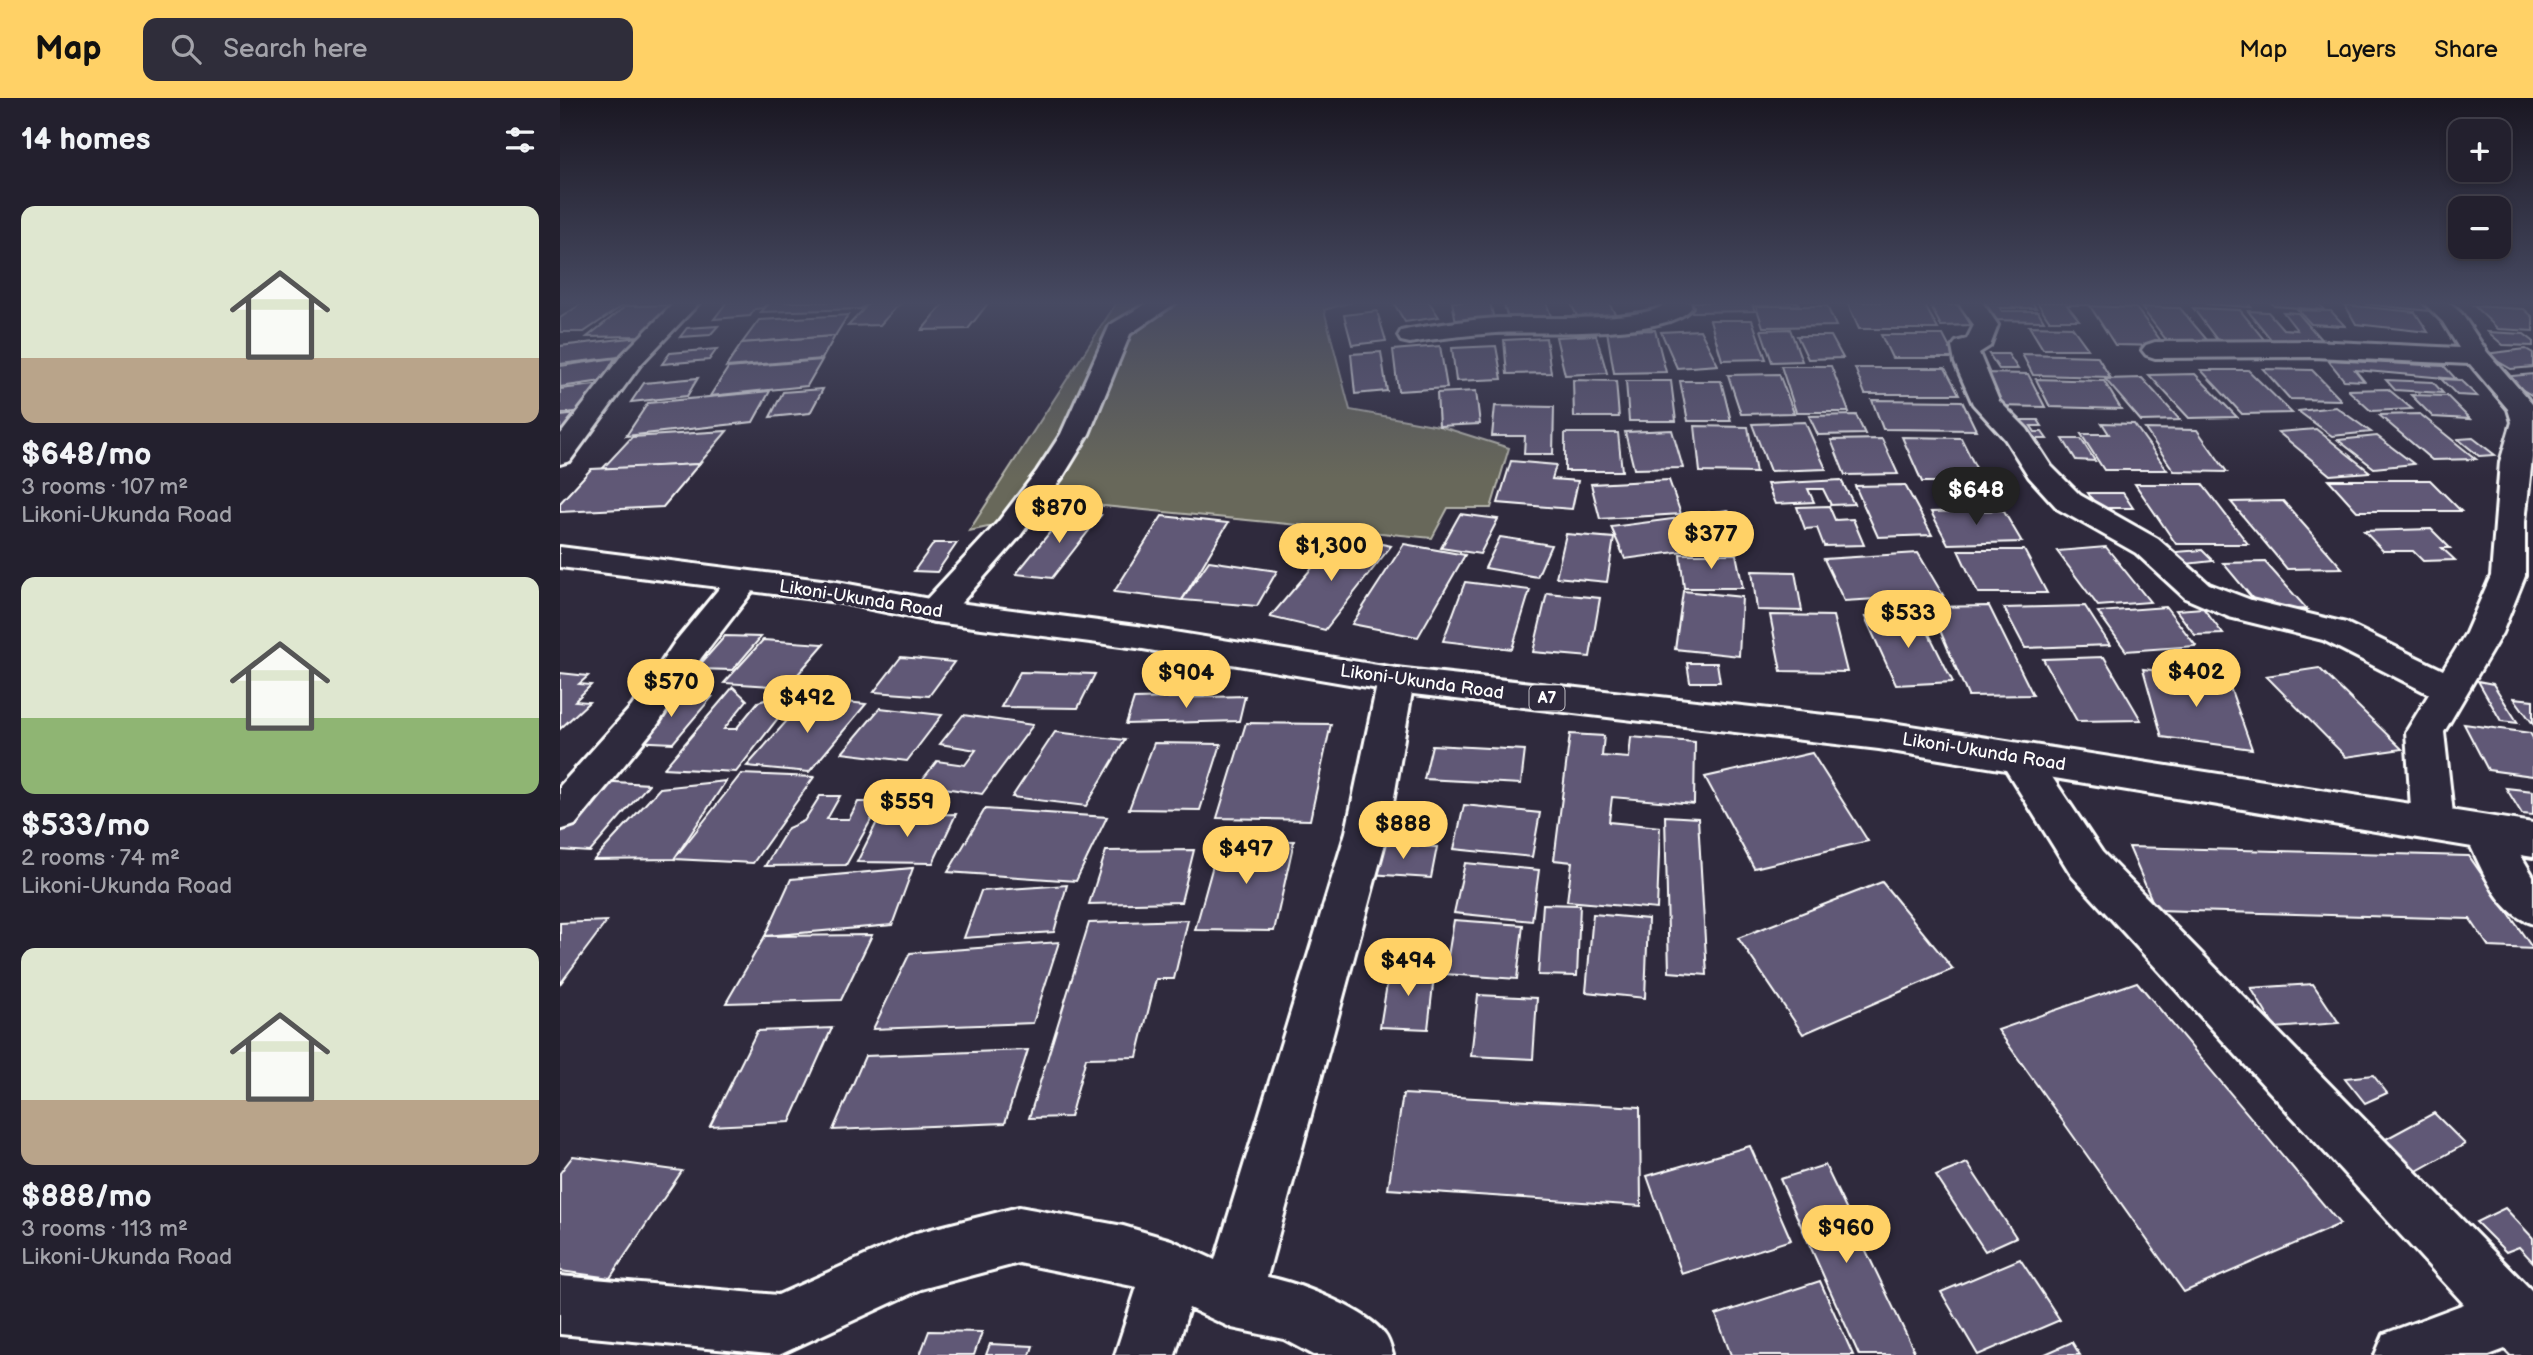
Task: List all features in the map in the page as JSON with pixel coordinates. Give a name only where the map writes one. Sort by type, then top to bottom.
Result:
[{"type":"main road","points":[[560,456],[631,361]]},
{"type":"main road","points":[[936,611],[963,577],[1009,529],[1049,475],[1075,434],[1106,361]]},
{"type":"main road","points":[[1969,361],[1976,383],[1987,404],[2017,435],[2039,471],[2068,502],[2147,546],[2197,591],[2241,609],[2334,631],[2450,689]]},
{"type":"main road","points":[[2433,823],[2426,732],[2484,633],[2508,576],[2515,462],[2526,422],[2521,407],[2480,361]]},
{"type":"main road","name":"Likoni-Ukunda Road","points":[[560,557],[837,592],[936,611],[1137,638],[1396,680],[1878,735],[2533,840]]},
{"type":"main road","points":[[560,814],[645,715],[688,650],[743,581]]},
{"type":"main road","points":[[1232,1299],[1367,832],[1396,680]]},
{"type":"main road","points":[[2018,757],[2087,864],[2524,1325],[2404,1355]]},
{"type":"main road","points":[[2485,832],[2510,880],[2533,906]]},
{"type":"main road","points":[[560,1305],[772,1340],[916,1262],[1019,1236],[1123,1254],[1171,1269],[1232,1299],[1292,1311],[1348,1341],[1363,1355]]},
{"type":"main road","points":[[1145,1355],[1171,1269]]},
{"type":"green space","points":[[1079,361],[1337,361],[1350,410],[1439,426],[1509,448],[1491,508],[1448,508],[1432,538],[1093,505],[969,531]]},
{"type":"building","points":[[560,361],[588,361],[560,364]]},
{"type":"building","points":[[613,361],[602,381],[560,387],[560,366]]},
{"type":"building","points":[[664,361],[701,361],[662,364]]},
{"type":"building","points":[[730,361],[802,361],[726,367]]},
{"type":"building","points":[[822,361],[807,386],[710,396],[728,368]]},
{"type":"building","points":[[1352,361],[1382,361],[1387,391],[1355,394]]},
{"type":"building","points":[[1394,361],[1442,361],[1447,388],[1398,391]]},
{"type":"building","points":[[1454,361],[1499,361],[1502,379],[1456,381]]},
{"type":"building","points":[[1506,361],[1549,361],[1551,373],[1507,374]]},
{"type":"building","points":[[1562,361],[1603,361],[1607,373],[1565,375]]},
{"type":"building","points":[[1612,361],[1663,361],[1666,372],[1614,373]]},
{"type":"building","points":[[1674,361],[1716,361],[1718,365],[1677,368]]},
{"type":"building","points":[[1993,361],[2012,361],[2018,369],[1999,369]]},
{"type":"building","points":[[2025,361],[2100,361],[2110,377],[2033,375]]},
{"type":"building","points":[[2329,361],[2444,366],[2456,379],[2355,370],[2364,381],[2344,380]]},
{"type":"building","points":[[2497,361],[2533,361],[2533,367],[2511,369]]},
{"type":"building","points":[[1781,366],[1831,366],[1849,412],[1796,412]]},
{"type":"building","points":[[1855,368],[1945,368],[1959,394],[1865,394]]},
{"type":"building","points":[[2263,369],[2312,370],[2341,400],[2290,399]]},
{"type":"building","points":[[2201,370],[2248,370],[2292,413],[2242,414]]},
{"type":"building","points":[[1983,373],[2028,374],[2045,407],[1999,406]]},
{"type":"building","points":[[1779,374],[1794,413],[1741,414],[1728,375]]},
{"type":"building","points":[[2195,374],[2237,417],[2189,418],[2149,375]]},
{"type":"building","points":[[2533,374],[2533,396],[2501,377]]},
{"type":"building","points":[[698,378],[687,396],[631,402],[644,383]]},
{"type":"building","points":[[2142,378],[2180,420],[2141,421],[2105,379]]},
{"type":"building","points":[[2036,379],[2104,381],[2121,409],[2050,407]]},
{"type":"building","points":[[2441,379],[2460,380],[2477,396],[2457,395]]},
{"type":"building","points":[[1573,380],[1616,381],[1619,417],[1574,417]]},
{"type":"building","points":[[2386,380],[2433,382],[2443,393],[2395,390]]},
{"type":"building","points":[[1626,381],[1671,381],[1676,421],[1629,421]]},
{"type":"building","points":[[1680,381],[1721,381],[1731,421],[1688,421]]},
{"type":"building","points":[[604,384],[587,410],[560,414],[560,389]]},
{"type":"building","points":[[823,389],[810,413],[770,417],[783,392]]},
{"type":"building","points":[[2388,389],[2412,409],[2371,411],[2348,390]]},
{"type":"building","points":[[770,391],[753,422],[626,436],[648,403]]},
{"type":"building","points":[[1476,391],[1480,424],[1439,426],[1437,393]]},
{"type":"building","points":[[2411,395],[2447,396],[2470,419],[2433,417]]},
{"type":"building","points":[[1872,400],[1962,401],[1976,430],[1883,429]]},
{"type":"building","points":[[1495,406],[1554,407],[1553,454],[1524,454],[1525,436],[1492,436]]},
{"type":"building","points":[[2336,407],[2371,432],[2332,436],[2298,411]]},
{"type":"building","points":[[578,414],[560,438],[560,416]]},
{"type":"building","points":[[2420,414],[2476,459],[2432,460],[2379,415]]},
{"type":"building","points":[[1856,415],[1865,434],[1818,435],[1809,416]]},
{"type":"building","points":[[2018,420],[2038,420],[2042,426],[2031,426],[2035,432],[2042,432],[2047,439],[2030,439]]},
{"type":"building","points":[[1805,422],[1826,469],[1770,471],[1752,424]]},
{"type":"building","points":[[2102,423],[2134,424],[2167,470],[2104,470],[2081,434],[2109,434]]},
{"type":"building","points":[[1695,426],[1748,427],[1756,473],[1700,472]]},
{"type":"building","points":[[2145,429],[2197,430],[2227,472],[2174,471]]},
{"type":"building","points":[[2316,429],[2370,472],[2330,475],[2278,432]]},
{"type":"building","points":[[1672,430],[1683,468],[1634,469],[1625,432]]},
{"type":"building","points":[[727,431],[699,464],[602,469],[632,437]]},
{"type":"building","points":[[1565,433],[1618,433],[1622,471],[1565,471]]},
{"type":"building","points":[[2377,436],[2414,464],[2374,468],[2338,440]]},
{"type":"building","points":[[1902,437],[1961,438],[1983,482],[1922,482]]},
{"type":"building","points":[[2473,438],[2495,455],[2479,456],[2458,439]]},
{"type":"building","points":[[1882,439],[1898,474],[1845,475],[1831,440]]},
{"type":"building","points":[[2063,439],[2081,439],[2095,461],[2076,460]]},
{"type":"building","points":[[1511,461],[1556,465],[1552,479],[1578,481],[1572,509],[1498,503]]},
{"type":"building","points":[[699,464],[663,507],[560,512],[560,503],[591,469]]},
{"type":"building","points":[[1669,480],[1681,514],[1600,519],[1591,484]]},
{"type":"building","points":[[1841,480],[1854,504],[1831,505],[1823,489],[1808,489],[1814,502],[1775,504],[1767,484]]},
{"type":"building","points":[[2329,480],[2430,480],[2461,511],[2357,511]]},
{"type":"building","points":[[2135,484],[2202,484],[2248,544],[2176,544]]},
{"type":"building","points":[[1905,485],[1932,535],[1878,537],[1855,486]]},
{"type":"building","points":[[2088,493],[2123,493],[2133,508],[2098,508]]},
{"type":"building","points":[[2283,501],[2342,568],[2287,569],[2231,502]]},
{"type":"building","points":[[1829,506],[1835,520],[1853,519],[1864,545],[1824,546],[1817,528],[1805,529],[1797,507]]},
{"type":"building","points":[[1728,510],[1746,544],[1721,547],[1704,513]]},
{"type":"building","points":[[2003,510],[2022,542],[1948,544],[1931,512]]},
{"type":"building","points":[[1067,511],[1101,515],[1052,578],[1016,574]]},
{"type":"building","points":[[1460,514],[1498,519],[1480,554],[1441,548]]},
{"type":"building","points":[[1162,516],[1228,523],[1182,600],[1114,592]]},
{"type":"building","points":[[1695,516],[1713,547],[1625,559],[1611,527]]},
{"type":"building","points":[[2431,529],[2450,548],[2442,548],[2455,560],[2423,561],[2413,551],[2383,551],[2364,531]]},
{"type":"building","points":[[1566,534],[1614,538],[1607,582],[1556,577]]},
{"type":"building","points":[[1340,535],[1391,546],[1325,630],[1270,617]]},
{"type":"building","points":[[1500,537],[1551,545],[1537,577],[1485,568]]},
{"type":"building","points":[[934,543],[957,543],[937,572],[914,571]]},
{"type":"building","points":[[1404,544],[1465,555],[1418,637],[1352,624]]},
{"type":"building","points":[[2106,547],[2150,602],[2098,606],[2057,551]]},
{"type":"building","points":[[1958,550],[2024,550],[2047,593],[1978,593]]},
{"type":"building","points":[[2202,550],[2213,561],[2186,564],[2175,552]]},
{"type":"building","points":[[1918,553],[1943,595],[1844,601],[1824,559]]},
{"type":"building","points":[[1680,554],[1736,554],[1743,588],[1684,588]]},
{"type":"building","points":[[1209,561],[1277,571],[1257,606],[1182,600]]},
{"type":"building","points":[[2265,562],[2307,609],[2263,611],[2223,563]]},
{"type":"building","points":[[1752,571],[1795,572],[1802,611],[1757,610]]},
{"type":"building","points":[[1465,582],[1530,590],[1512,649],[1443,641]]},
{"type":"building","points":[[1683,591],[1742,597],[1739,656],[1675,649]]},
{"type":"building","points":[[1547,593],[1600,598],[1590,657],[1533,652]]},
{"type":"building","points":[[1989,606],[2033,695],[1968,696],[1930,607]]},
{"type":"building","points":[[2085,606],[2110,645],[2025,648],[2004,608]]},
{"type":"building","points":[[2166,607],[2196,646],[2126,651],[2098,612]]},
{"type":"building","points":[[2203,608],[2223,634],[2195,635],[2176,610]]},
{"type":"building","points":[[1919,614],[1953,682],[1896,685],[1865,617]]},
{"type":"building","points":[[1770,615],[1833,616],[1847,672],[1781,671]]},
{"type":"building","points":[[725,636],[761,637],[733,670],[696,669]]},
{"type":"building","points":[[763,640],[824,644],[787,687],[724,683]]},
{"type":"building","points":[[901,657],[954,662],[929,696],[874,692]]},
{"type":"building","points":[[2104,657],[2141,720],[2077,721],[2043,659]]},
{"type":"building","points":[[1687,663],[1717,663],[1720,682],[1690,682]]},
{"type":"building","points":[[2319,668],[2402,749],[2346,757],[2266,676]]},
{"type":"building","points":[[2143,669],[2227,679],[2252,749],[2162,737]]},
{"type":"building","points":[[1020,672],[1095,674],[1078,708],[1001,707]]},
{"type":"building","points":[[560,673],[588,676],[579,684],[591,685],[575,701],[589,702],[560,729]]},
{"type":"building","points":[[2478,681],[2493,684],[2518,723],[2501,721]]},
{"type":"building","points":[[733,687],[747,700],[724,729],[736,729],[758,702],[800,690],[736,772],[664,768]]},
{"type":"building","points":[[671,695],[712,697],[673,743],[630,741]]},
{"type":"building","points":[[1245,696],[1239,721],[1126,724],[1134,699]]},
{"type":"building","points":[[807,698],[866,704],[809,772],[747,766]]},
{"type":"building","points":[[2514,698],[2533,700],[2533,724]]},
{"type":"building","points":[[880,708],[942,715],[907,761],[842,753]]},
{"type":"building","points":[[963,715],[1033,725],[982,794],[919,784],[937,761],[965,765],[976,750],[940,744]]},
{"type":"building","points":[[1246,723],[1331,724],[1310,820],[1217,818]]},
{"type":"building","points":[[2464,724],[2530,733],[2533,738],[2533,776],[2488,770]]},
{"type":"building","points":[[1055,732],[1125,740],[1086,806],[1012,797]]},
{"type":"building","points":[[1570,734],[1604,736],[1602,756],[1629,758],[1631,737],[1695,742],[1694,804],[1612,797],[1609,822],[1660,827],[1657,909],[1567,901],[1572,862],[1554,860]]},
{"type":"building","points":[[1154,743],[1221,744],[1200,810],[1129,809]]},
{"type":"building","points":[[1432,745],[1525,750],[1521,784],[1424,779]]},
{"type":"building","points":[[1812,753],[1868,841],[1754,868],[1705,777]]},
{"type":"building","points":[[741,774],[814,777],[753,863],[674,859]]},
{"type":"building","points":[[597,781],[649,784],[590,852],[560,850],[560,822]]},
{"type":"building","points":[[726,781],[674,859],[594,860],[660,788]]},
{"type":"building","points":[[2506,788],[2533,791],[2533,815],[2522,814]]},
{"type":"building","points":[[820,796],[840,796],[827,819],[849,819],[858,802],[881,802],[846,865],[765,866],[788,828],[804,821]]},
{"type":"building","points":[[1464,805],[1540,813],[1532,857],[1454,849]]},
{"type":"building","points":[[1387,806],[1437,809],[1432,833],[1382,830]]},
{"type":"building","points":[[985,809],[1107,817],[1076,881],[948,872]]},
{"type":"building","points":[[956,814],[933,863],[857,862],[880,816]]},
{"type":"building","points":[[1665,816],[1698,818],[1707,975],[1669,972]]},
{"type":"building","points":[[1220,840],[1294,841],[1274,931],[1195,930]]},
{"type":"building","points":[[1376,843],[1437,847],[1431,878],[1369,874]]},
{"type":"building","points":[[2129,847],[2469,856],[2533,949],[2489,947],[2470,919],[2156,910]]},
{"type":"building","points":[[1194,850],[1181,902],[1089,904],[1106,851]]},
{"type":"building","points":[[1465,863],[1539,870],[1532,921],[1454,913]]},
{"type":"building","points":[[913,868],[892,925],[765,936],[791,879]]},
{"type":"building","points":[[1882,882],[1953,969],[1803,1034],[1738,938]]},
{"type":"building","points":[[1067,885],[1054,932],[964,938],[981,891]]},
{"type":"building","points":[[1543,904],[1580,905],[1577,976],[1538,975]]},
{"type":"building","points":[[1593,914],[1648,919],[1645,998],[1586,992]]},
{"type":"building","points":[[1188,920],[1174,979],[1156,979],[1137,1057],[1086,1058],[1070,1117],[1029,1118],[1089,923]]},
{"type":"building","points":[[1454,920],[1523,925],[1517,979],[1445,974]]},
{"type":"building","points":[[607,921],[560,984],[560,923]]},
{"type":"building","points":[[872,935],[841,1000],[726,1003],[765,936]]},
{"type":"building","points":[[1059,942],[1033,1023],[873,1029],[910,953]]},
{"type":"building","points":[[1390,966],[1435,967],[1428,1029],[1380,1027]]},
{"type":"building","points":[[2137,982],[2340,1224],[2184,1292],[1998,1030]]},
{"type":"building","points":[[2313,984],[2339,1023],[2275,1028],[2251,988]]},
{"type":"building","points":[[1478,995],[1537,998],[1533,1059],[1471,1056]]},
{"type":"building","points":[[832,1028],[790,1122],[710,1126],[757,1031]]},
{"type":"building","points":[[1028,1050],[1005,1123],[833,1130],[865,1056]]},
{"type":"building","points":[[2373,1075],[2387,1093],[2365,1103],[2345,1078]]},
{"type":"building","points":[[1403,1094],[1640,1107],[1641,1206],[1388,1189]]},
{"type":"building","points":[[2434,1113],[2465,1144],[2413,1173],[2382,1141]]},
{"type":"building","points":[[1750,1146],[1791,1240],[1682,1274],[1647,1176]]},
{"type":"building","points":[[573,1156],[682,1171],[610,1278],[560,1271],[560,1173]]},
{"type":"building","points":[[1967,1163],[2016,1237],[1985,1251],[1936,1176]]},
{"type":"building","points":[[1825,1165],[1916,1355],[1859,1355],[1780,1179]]},
{"type":"building","points":[[2505,1208],[2533,1238],[2533,1262],[2519,1247],[2506,1252],[2476,1222]]},
{"type":"building","points":[[2020,1259],[2060,1320],[1978,1355],[1941,1292]]},
{"type":"building","points":[[1820,1281],[1853,1355],[1731,1355],[1716,1315]]},
{"type":"building","points":[[929,1331],[982,1332],[974,1355],[920,1355]]},
{"type":"building","points":[[2072,1342],[2080,1355],[2043,1355]]},
{"type":"building","points":[[990,1344],[1033,1346],[1030,1355],[986,1355]]}]
